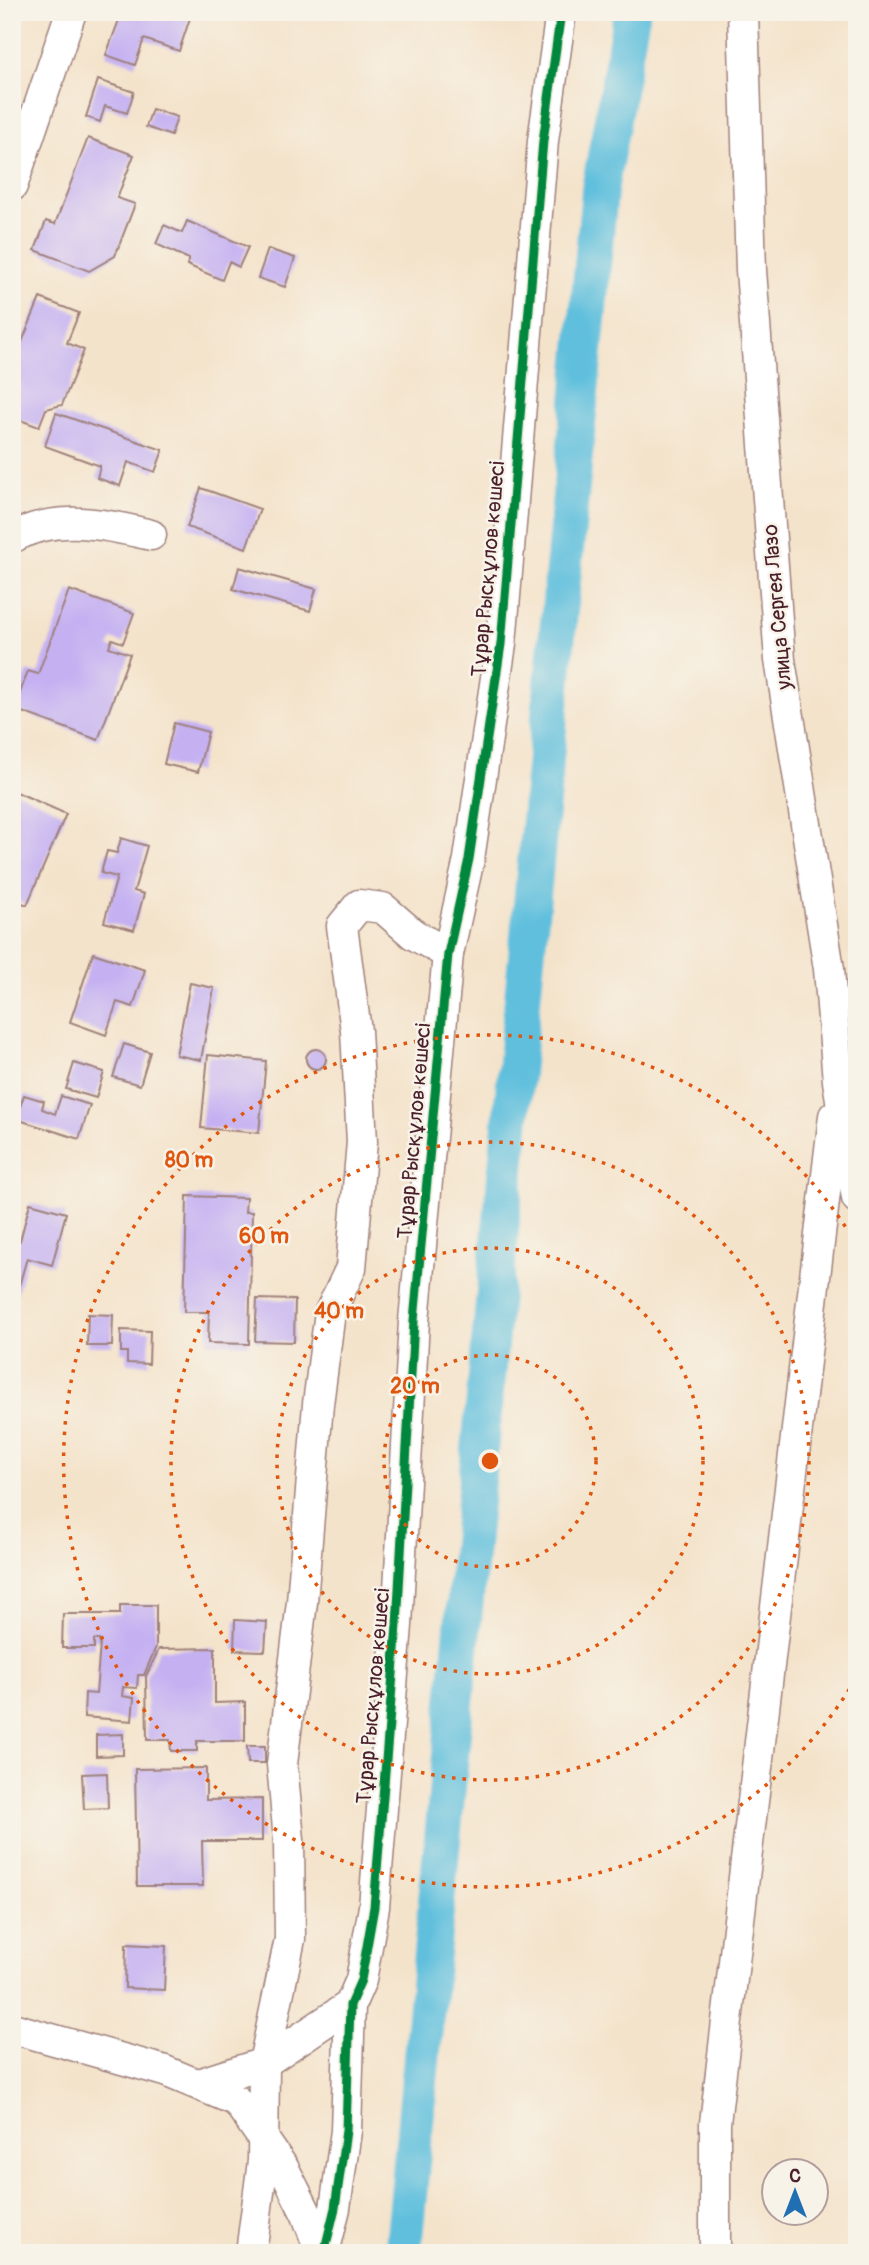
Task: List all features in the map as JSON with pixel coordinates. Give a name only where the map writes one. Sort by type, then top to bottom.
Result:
[{"type":"street","points":[[12,186],[71,12]]},
{"type":"street","name":"Тұрар Рысқұлов көшесі","points":[[322,2253],[335,2208],[346,2132],[349,2005],[361,1980],[374,1907],[398,1612],[414,1321],[448,954],[469,859],[501,644],[543,141],[561,12]]},
{"type":"street","name":"улица Сергея Лазо","points":[[743,12],[751,270],[779,660],[829,969],[838,1081],[857,1198]]},
{"type":"street","points":[[12,538],[32,527],[94,522],[151,535]]},
{"type":"street","points":[[251,2253],[264,2142],[264,2063],[290,1939],[289,1840],[282,1764],[302,1602],[318,1404],[330,1312],[351,1268],[362,1142],[356,1031],[342,926],[359,905],[383,908],[413,934],[448,954]]},
{"type":"street","points":[[715,2253],[715,2123],[838,1081]]},
{"type":"street","points":[[198,2084],[264,2063],[349,2005]]},
{"type":"street","points":[[12,2028],[165,2071],[237,2101],[284,2169],[322,2253]]},
{"type":"building","points":[[122,12],[192,12],[179,51],[144,39],[135,65],[106,55]]},
{"type":"building","points":[[98,80],[134,92],[127,113],[105,106],[100,122],[86,117]]},
{"type":"building","points":[[152,109],[177,117],[171,136],[146,127]]},
{"type":"building","points":[[88,138],[134,155],[117,198],[135,204],[115,256],[89,271],[35,250],[46,221],[55,224]]},
{"type":"building","points":[[187,221],[248,247],[239,267],[229,262],[222,280],[187,265],[189,259],[156,244],[164,225],[182,233]]},
{"type":"building","points":[[268,249],[295,258],[285,287],[258,278]]},
{"type":"building","points":[[40,298],[79,313],[67,343],[84,350],[62,405],[46,409],[39,427],[12,417],[12,366]]},
{"type":"building","points":[[56,413],[163,450],[155,472],[128,462],[120,486],[97,478],[100,466],[45,446]]},
{"type":"building","points":[[201,488],[260,509],[246,548],[187,527]]},
{"type":"building","points":[[239,567],[316,589],[310,611],[233,589]]},
{"type":"building","points":[[69,590],[134,613],[123,643],[112,639],[109,647],[130,654],[98,740],[14,709],[28,671],[38,674]]},
{"type":"building","points":[[174,723],[208,732],[198,772],[164,764]]},
{"type":"building","points":[[12,790],[66,814],[27,905],[12,899]]},
{"type":"building","points":[[121,838],[147,846],[134,891],[144,894],[134,930],[104,922],[117,877],[101,873],[107,851],[117,853]]},
{"type":"building","points":[[93,953],[145,970],[133,1007],[117,1002],[106,1035],[70,1022]]},
{"type":"building","points":[[190,983],[214,988],[201,1060],[176,1055]]},
{"type":"building","points":[[124,1044],[150,1052],[140,1085],[113,1077]]},
{"type":"building","points":[[312,1049],[320,1049],[326,1059],[320,1069],[312,1069],[306,1063],[306,1055]]},
{"type":"building","points":[[208,1055],[266,1061],[259,1133],[201,1128]]},
{"type":"building","points":[[74,1063],[104,1072],[96,1098],[66,1089]]},
{"type":"building","points":[[24,1095],[44,1101],[42,1109],[55,1114],[61,1096],[90,1105],[79,1139],[16,1119]]},
{"type":"building","points":[[187,1196],[246,1198],[245,1212],[252,1212],[249,1344],[208,1343],[209,1312],[184,1312]]},
{"type":"building","points":[[30,1203],[66,1213],[52,1265],[27,1258],[16,1296],[12,1295],[12,1239],[20,1241]]},
{"type":"building","points":[[257,1299],[295,1300],[294,1342],[255,1341]]},
{"type":"building","points":[[88,1314],[113,1315],[112,1346],[87,1346]]},
{"type":"building","points":[[121,1330],[150,1331],[149,1364],[127,1363],[127,1352],[121,1352]]},
{"type":"building","points":[[120,1605],[156,1605],[156,1647],[144,1675],[138,1675],[137,1688],[123,1687],[122,1696],[134,1698],[132,1721],[84,1717],[85,1693],[96,1694],[100,1644],[99,1640],[94,1640],[94,1648],[62,1648],[63,1614],[120,1614]]},
{"type":"building","points":[[235,1620],[267,1622],[265,1651],[234,1650]]},
{"type":"building","points":[[215,1648],[215,1703],[245,1702],[245,1741],[197,1741],[197,1751],[171,1751],[170,1740],[147,1740],[146,1676],[159,1649]]},
{"type":"building","points":[[123,1734],[123,1755],[96,1756],[96,1735]]},
{"type":"building","points":[[247,1746],[265,1746],[265,1763],[248,1763]]},
{"type":"building","points":[[206,1768],[206,1800],[262,1799],[262,1841],[202,1841],[203,1886],[137,1886],[135,1769]]},
{"type":"building","points":[[107,1773],[108,1808],[84,1809],[82,1774]]},
{"type":"building","points":[[126,1944],[166,1946],[164,1990],[125,1988]]},
{"type":"waterway","points":[[403,2253],[600,187],[632,12]]},
{"type":"cycle path","points":[[324,2253],[335,2208],[346,2131],[350,2005],[361,1980],[374,1907],[397,1625],[414,1321],[448,954],[469,859],[501,644],[543,141],[561,12]]}]
